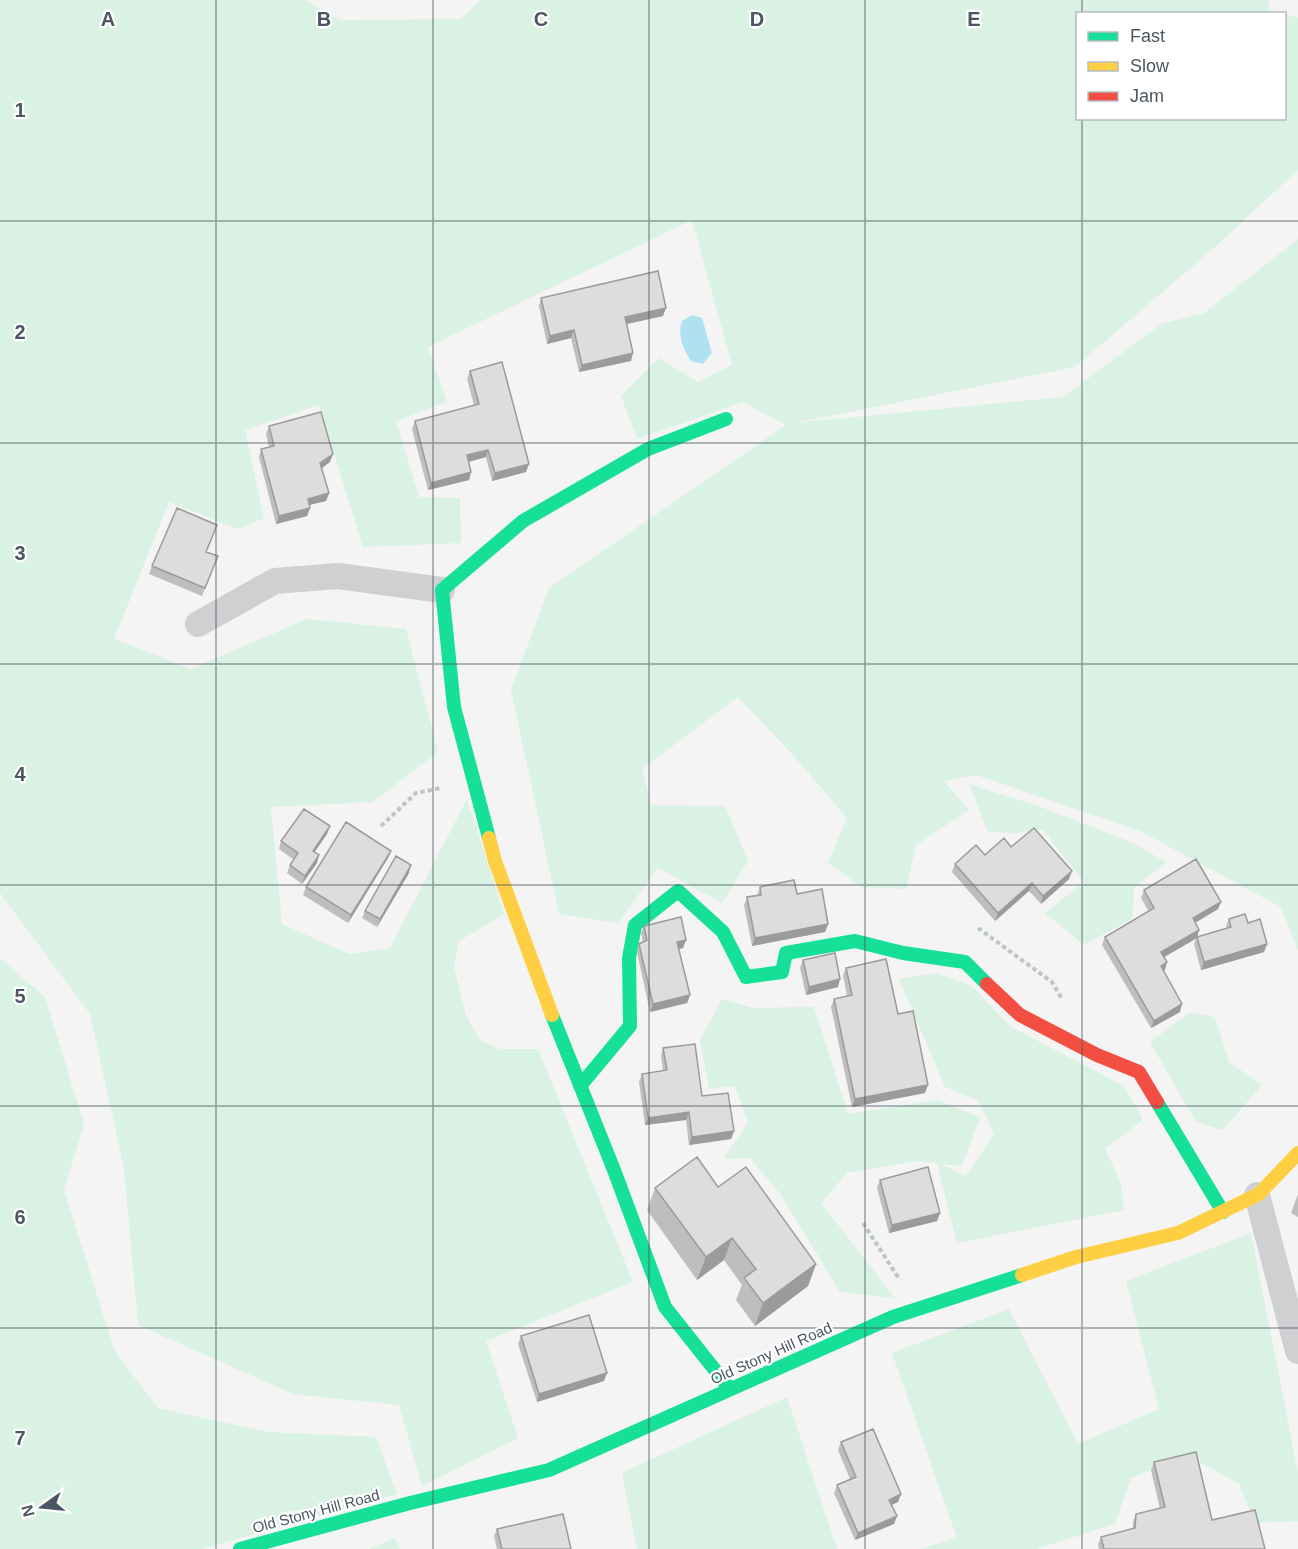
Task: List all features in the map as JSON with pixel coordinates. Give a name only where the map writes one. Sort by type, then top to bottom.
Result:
[{"type":"street","points":[[198,624],[275,581],[338,576],[442,590],[523,521],[648,449],[726,420]]},
{"type":"street","points":[[442,590],[454,707],[495,861],[665,1307],[730,1389]]},
{"type":"street","points":[[580,1086],[630,1026],[629,958],[635,925],[678,891],[723,932],[746,977],[782,972],[786,953],[855,942],[903,953],[965,962],[1020,1015],[1097,1055],[1139,1072],[1223,1212]]},
{"type":"street","name":"Old Stony Hill Road","points":[[240,1549],[410,1503],[549,1470],[893,1317],[1076,1257],[1178,1233],[1257,1195],[1298,1153]]},
{"type":"street","points":[[1257,1195],[1298,1352]]},
{"type":"path","points":[[381,826],[416,793],[474,781]]},
{"type":"path","points":[[978,928],[1052,982],[1063,1000]]},
{"type":"path","points":[[863,1223],[918,1308]]},
{"type":"green space","points":[[0,0],[305,0],[340,20],[461,19],[480,0],[1269,0],[1268,10],[1277,12],[1076,12],[1076,120],[1286,120],[1286,14],[1298,18],[1298,170],[1215,247],[1075,367],[794,423],[1063,397],[1161,324],[1204,313],[1298,239],[1298,951],[1281,907],[1140,831],[976,775],[944,781],[969,810],[916,845],[906,889],[862,887],[828,863],[847,818],[793,755],[738,697],[642,769],[651,805],[725,806],[748,861],[722,903],[658,868],[618,923],[559,914],[511,690],[549,588],[786,425],[743,402],[637,439],[621,396],[659,358],[698,382],[732,365],[692,220],[428,347],[447,402],[396,421],[419,497],[460,498],[461,543],[363,547],[319,405],[245,430],[264,518],[238,529],[169,502],[114,639],[191,669],[307,619],[406,629],[438,752],[373,802],[271,807],[282,924],[349,954],[390,948],[467,799],[504,914],[459,941],[454,967],[466,1015],[480,1040],[500,1049],[538,1049],[633,1282],[486,1341],[518,1438],[422,1486],[399,1405],[293,1394],[138,1325],[124,1168],[90,1014],[0,893]]},
{"type":"green space","points":[[969,784],[1041,807],[1133,843],[1166,862],[1134,888],[1133,918],[1084,945],[1045,913],[1084,882],[1043,830],[1017,833],[988,832]]},
{"type":"green space","points":[[0,958],[45,997],[84,1124],[64,1190],[115,1352],[158,1408],[268,1432],[376,1437],[397,1494],[202,1549],[0,1549]]},
{"type":"green space","points":[[935,973],[972,986],[1011,1027],[1124,1086],[1143,1120],[1105,1149],[1121,1183],[1124,1210],[957,1243],[937,1163],[915,1161],[847,1173],[821,1203],[895,1298],[840,1292],[781,1195],[750,1158],[723,1159],[748,1123],[735,1086],[709,1089],[700,1040],[722,999],[754,1008],[814,1007],[848,1114],[937,1100],[980,1117],[962,1166],[940,1164],[966,1176],[994,1134],[978,1100],[945,1087],[899,979]]},
{"type":"green space","points":[[1190,1012],[1215,1017],[1229,1062],[1262,1085],[1223,1130],[1196,1122],[1150,1042]]},
{"type":"green space","points":[[1251,1233],[1298,1473],[1298,1521],[1255,1523],[1239,1484],[1187,1455],[1131,1478],[1115,1524],[1036,1549],[920,1549],[957,1538],[892,1353],[1009,1309],[1078,1444],[1159,1409],[1126,1281]]},
{"type":"green space","points":[[787,1397],[837,1549],[637,1549],[622,1473]]},
{"type":"green space","points":[[395,1538],[400,1549],[369,1549]]},
{"type":"water","points":[[692,315],[702,318],[712,353],[703,364],[691,361],[682,342],[680,332],[682,321]]},
{"type":"building","points":[[658,271],[666,308],[625,317],[633,353],[582,365],[574,330],[550,336],[541,298]]},
{"type":"building","points":[[502,362],[529,464],[495,473],[488,450],[467,455],[471,472],[431,483],[415,421],[479,404],[470,371]]},
{"type":"building","points":[[321,412],[333,454],[320,463],[329,493],[308,499],[310,508],[279,516],[261,449],[274,446],[269,426]]},
{"type":"building","points":[[177,508],[217,525],[206,552],[218,556],[205,588],[152,566]]},
{"type":"building","points":[[304,809],[330,826],[313,851],[319,855],[305,876],[290,865],[298,853],[281,841]]},
{"type":"building","points":[[346,822],[391,851],[351,915],[306,887]]},
{"type":"building","points":[[1034,828],[1072,871],[1043,896],[1032,883],[998,913],[955,864],[976,845],[985,855],[1004,838],[1011,847]]},
{"type":"building","points":[[396,856],[411,865],[380,919],[365,911]]},
{"type":"building","points":[[1196,859],[1221,902],[1193,918],[1199,930],[1161,952],[1167,962],[1161,966],[1182,1004],[1154,1021],[1105,937],[1154,908],[1144,890]]},
{"type":"building","points":[[794,880],[797,894],[822,889],[828,924],[755,938],[747,897],[761,895],[760,887]]},
{"type":"building","points":[[1245,914],[1248,923],[1260,919],[1267,944],[1204,962],[1197,937],[1231,927],[1229,919]]},
{"type":"building","points":[[681,917],[686,940],[677,942],[690,995],[653,1004],[639,944],[647,940],[644,926]]},
{"type":"building","points":[[835,953],[840,979],[809,987],[803,960]]},
{"type":"building","points":[[886,959],[898,1014],[913,1011],[928,1085],[855,1099],[834,999],[852,995],[846,968]]},
{"type":"building","points":[[695,1044],[702,1096],[728,1093],[734,1131],[692,1137],[689,1112],[648,1118],[642,1074],[667,1070],[663,1048]]},
{"type":"building","points":[[697,1157],[718,1187],[746,1167],[816,1264],[763,1303],[744,1278],[756,1269],[732,1238],[706,1257],[655,1188]]},
{"type":"building","points":[[928,1167],[940,1213],[892,1225],[880,1180]]},
{"type":"building","points":[[589,1315],[607,1373],[539,1394],[521,1336]]},
{"type":"building","points":[[873,1429],[901,1494],[889,1500],[897,1516],[858,1533],[837,1485],[856,1477],[841,1442]]},
{"type":"building","points":[[1196,1452],[1212,1520],[1255,1510],[1265,1549],[1104,1549],[1101,1537],[1135,1528],[1136,1514],[1165,1507],[1154,1462]]},
{"type":"building","points":[[563,1514],[571,1549],[502,1549],[497,1529]]},
{"type":"traffic: fast","points":[[489,838],[454,707],[442,590],[523,521],[648,449],[726,419]]},
{"type":"traffic: fast","points":[[580,1086],[630,1026],[629,958],[635,925],[678,891],[723,932],[746,977],[782,972],[786,953],[855,941],[903,953],[965,962],[987,984]]},
{"type":"traffic: fast","points":[[552,1015],[614,1170],[665,1307],[730,1389]]},
{"type":"traffic: fast","points":[[1157,1102],[1223,1212]]},
{"type":"traffic: fast","points":[[240,1549],[410,1503],[549,1470],[893,1317],[1022,1275]]},
{"type":"traffic: slow","points":[[489,838],[495,861],[552,1015]]},
{"type":"traffic: slow","points":[[1022,1275],[1076,1257],[1178,1233],[1259,1194],[1298,1153]]},
{"type":"traffic: jam","points":[[987,984],[1020,1015],[1097,1055],[1139,1072],[1157,1102]]}]
